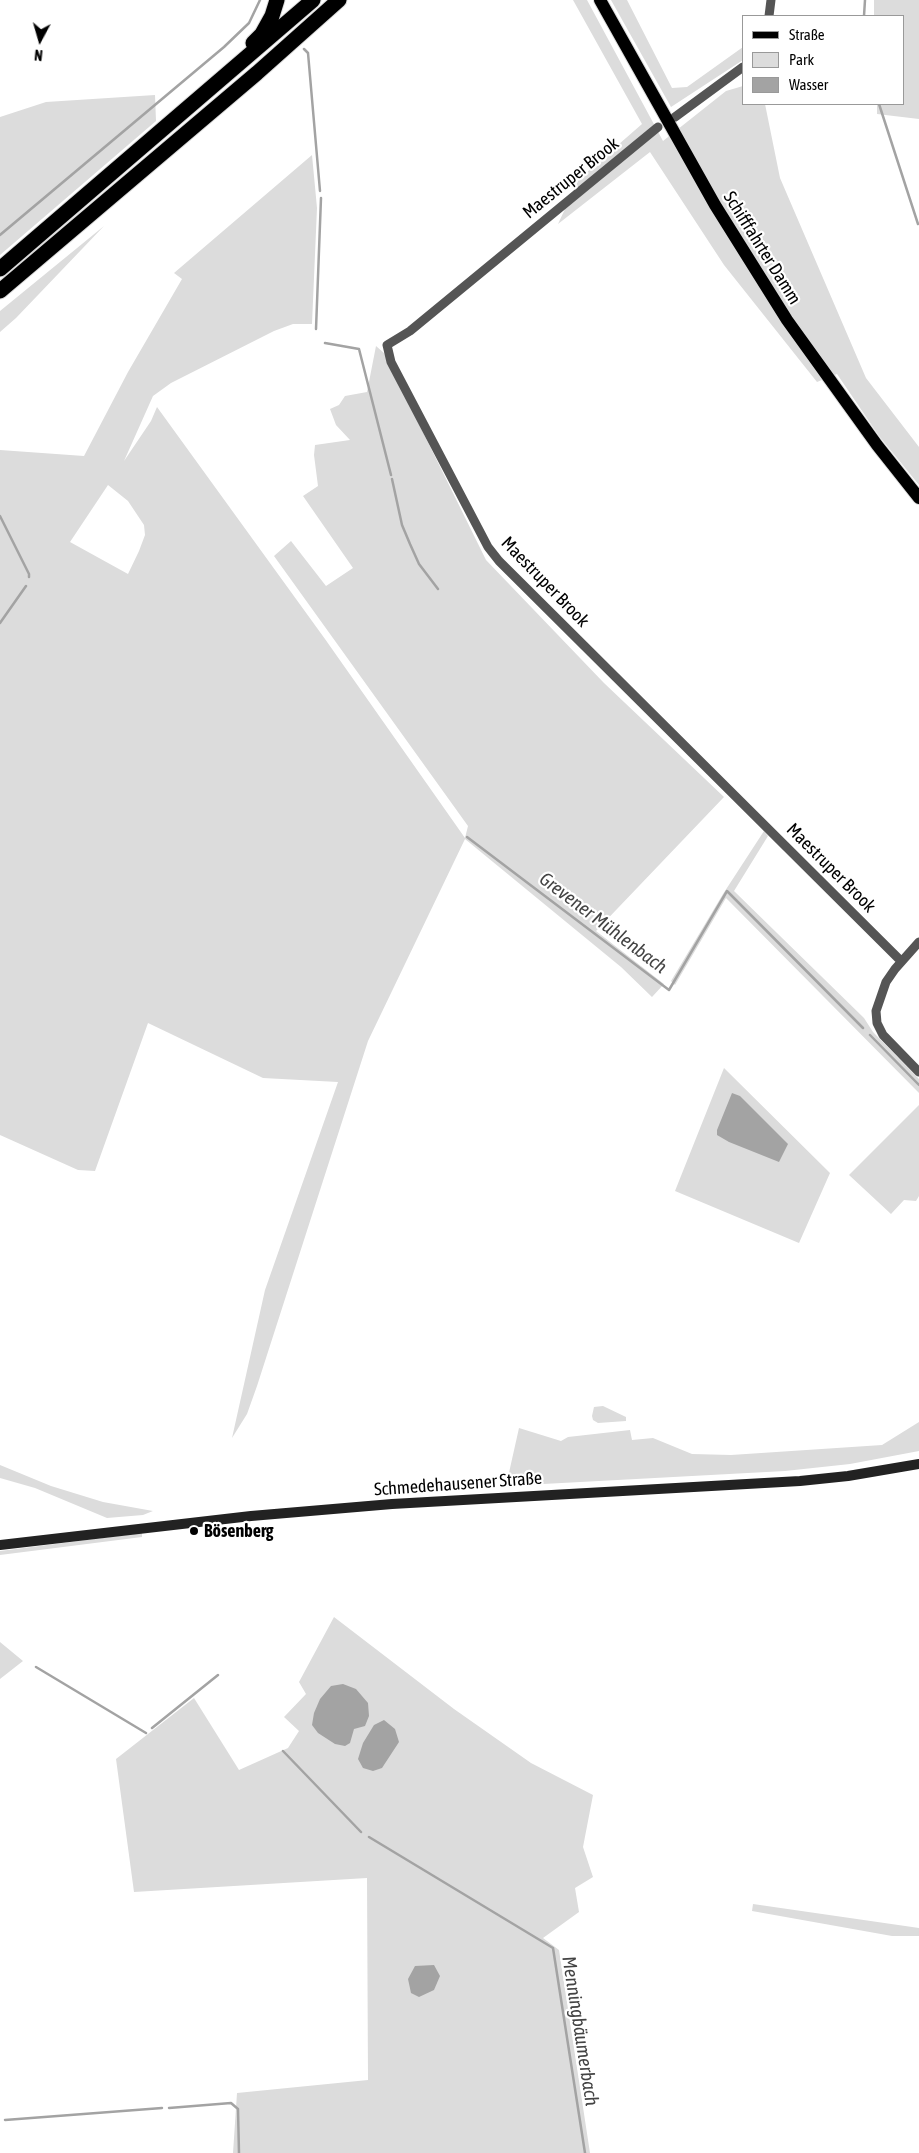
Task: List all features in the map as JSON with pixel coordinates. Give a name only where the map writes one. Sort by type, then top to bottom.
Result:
[{"type":"highway","points":[[213,87],[262,34],[272,16],[277,0]]},
{"type":"highway","points":[[0,269],[313,0]]},
{"type":"highway","points":[[0,291],[249,79],[338,0]]},
{"type":"main road","name":"Schifffahrter Damm","points":[[600,0],[715,205],[787,320],[877,445],[919,498]]},
{"type":"main road","name":"Schmedehausener Straße","points":[[0,1545],[251,1516],[392,1504],[800,1481],[848,1476],[919,1464]]},
{"type":"street","points":[[770,15],[771,0]]},
{"type":"street","points":[[674,117],[742,68]]},
{"type":"street","name":"Maestruper Brook","points":[[658,127],[410,331],[387,345],[391,362],[488,547],[499,561],[901,961]]},
{"type":"street","points":[[919,942],[901,961],[886,982],[876,1011],[877,1023],[883,1035],[919,1072]]},
{"type":"green space","points":[[573,0],[587,0],[663,141],[726,91],[742,86],[742,105],[765,105],[780,178],[866,378],[919,447],[919,485],[879,436],[837,374],[817,382],[724,265],[650,152],[558,224],[579,179],[642,124]]},
{"type":"green space","points":[[611,0],[627,0],[672,88],[687,87],[742,48],[742,61],[671,107]]},
{"type":"green space","points":[[874,0],[919,0],[919,119],[877,114],[877,105],[904,105],[904,15],[874,15]]},
{"type":"green space","points":[[155,95],[156,121],[0,255],[0,117],[46,102]]},
{"type":"green space","points":[[312,155],[317,208],[312,324],[293,324],[274,331],[171,383],[153,396],[124,461],[151,421],[157,407],[325,639],[465,838],[468,826],[274,556],[291,541],[326,586],[353,568],[303,496],[318,486],[314,455],[315,445],[350,440],[336,425],[330,409],[339,405],[345,396],[367,392],[376,346],[384,353],[486,560],[604,683],[724,797],[596,931],[664,984],[652,997],[621,967],[465,839],[368,1041],[257,1386],[247,1414],[232,1438],[265,1290],[338,1082],[263,1078],[148,1023],[95,1171],[78,1170],[0,1135],[0,450],[84,456],[128,372],[182,279],[174,273]],"holes":[[[108,485],[128,501],[144,525],[145,535],[128,574],[70,542]]]},
{"type":"green space","points":[[104,226],[16,318],[0,332],[0,311]]},
{"type":"green space","points":[[764,831],[768,836],[734,891],[864,1018],[873,1032],[919,1079],[919,1093],[726,898],[675,985],[671,981],[723,894]]},
{"type":"green space","points":[[724,1068],[830,1173],[799,1243],[675,1191]]},
{"type":"green space","points":[[919,1105],[919,1196],[916,1201],[904,1200],[891,1214],[849,1175]]},
{"type":"green space","points":[[603,1406],[626,1417],[626,1421],[598,1423],[593,1420],[594,1407]]},
{"type":"green space","points":[[919,1422],[919,1451],[850,1464],[785,1471],[506,1486],[519,1428],[561,1441],[568,1437],[630,1430],[632,1440],[653,1438],[692,1454],[731,1455],[882,1445]]},
{"type":"green space","points":[[0,1465],[51,1486],[103,1502],[153,1511],[143,1515],[107,1518],[35,1488],[0,1478]]},
{"type":"green space","points":[[142,1533],[142,1537],[0,1555],[0,1551]]},
{"type":"green space","points":[[334,1617],[454,1709],[531,1763],[593,1795],[583,1847],[593,1877],[575,1888],[579,1912],[543,1938],[559,1950],[590,2153],[233,2153],[237,2093],[368,2080],[367,1878],[134,1892],[116,1759],[194,1698],[239,1770],[288,1748],[299,1731],[284,1717],[306,1694],[299,1682]]},
{"type":"green space","points":[[0,1642],[23,1661],[0,1679]]},
{"type":"green space","points":[[753,1904],[919,1928],[919,1936],[892,1936],[752,1911]]},
{"type":"water","points":[[732,1093],[740,1096],[788,1144],[779,1162],[729,1142],[717,1135],[717,1130]]},
{"type":"water","points":[[343,1684],[356,1689],[368,1703],[369,1716],[365,1726],[354,1729],[350,1743],[345,1746],[335,1744],[318,1733],[312,1725],[314,1713],[320,1699],[331,1686]]},
{"type":"water","points":[[384,1720],[395,1729],[399,1742],[382,1768],[373,1771],[363,1768],[358,1759],[363,1743],[374,1725]]},
{"type":"water","points":[[434,1965],[440,1976],[434,1990],[419,1997],[411,1993],[408,1979],[415,1966]]},
{"type":"waterway","points":[[0,235],[224,47],[249,23],[260,0]]},
{"type":"waterway","points":[[864,15],[865,0]]},
{"type":"waterway","points":[[304,49],[308,53],[320,191]]},
{"type":"waterway","points":[[879,105],[918,224]]},
{"type":"waterway","points":[[316,329],[321,198]]},
{"type":"waterway","points":[[325,343],[359,349],[391,475]]},
{"type":"waterway","points":[[392,479],[402,525],[419,564],[438,589]]},
{"type":"waterway","points":[[0,516],[29,577]]},
{"type":"waterway","points":[[0,623],[26,586]]},
{"type":"waterway","name":"Grevener Mühlenbach","points":[[467,837],[669,990],[727,891],[863,1028]]},
{"type":"waterway","name":"Grevener Mühlenbach","points":[[870,1035],[919,1085]]},
{"type":"waterway","name":"Menningbäumerbach","points":[[36,1667],[146,1733]]},
{"type":"waterway","points":[[152,1728],[218,1675]]},
{"type":"waterway","name":"Menningbäumerbach","points":[[283,1751],[361,1832]]},
{"type":"waterway","name":"Menningbäumerbach","points":[[369,1837],[553,1948],[585,2153]]},
{"type":"waterway","points":[[169,2108],[231,2103],[238,2109],[239,2153]]},
{"type":"waterway","points":[[5,2120],[162,2108]]},
{"type":"place","name":"Bösenberg","points":[[194,1531]]}]
